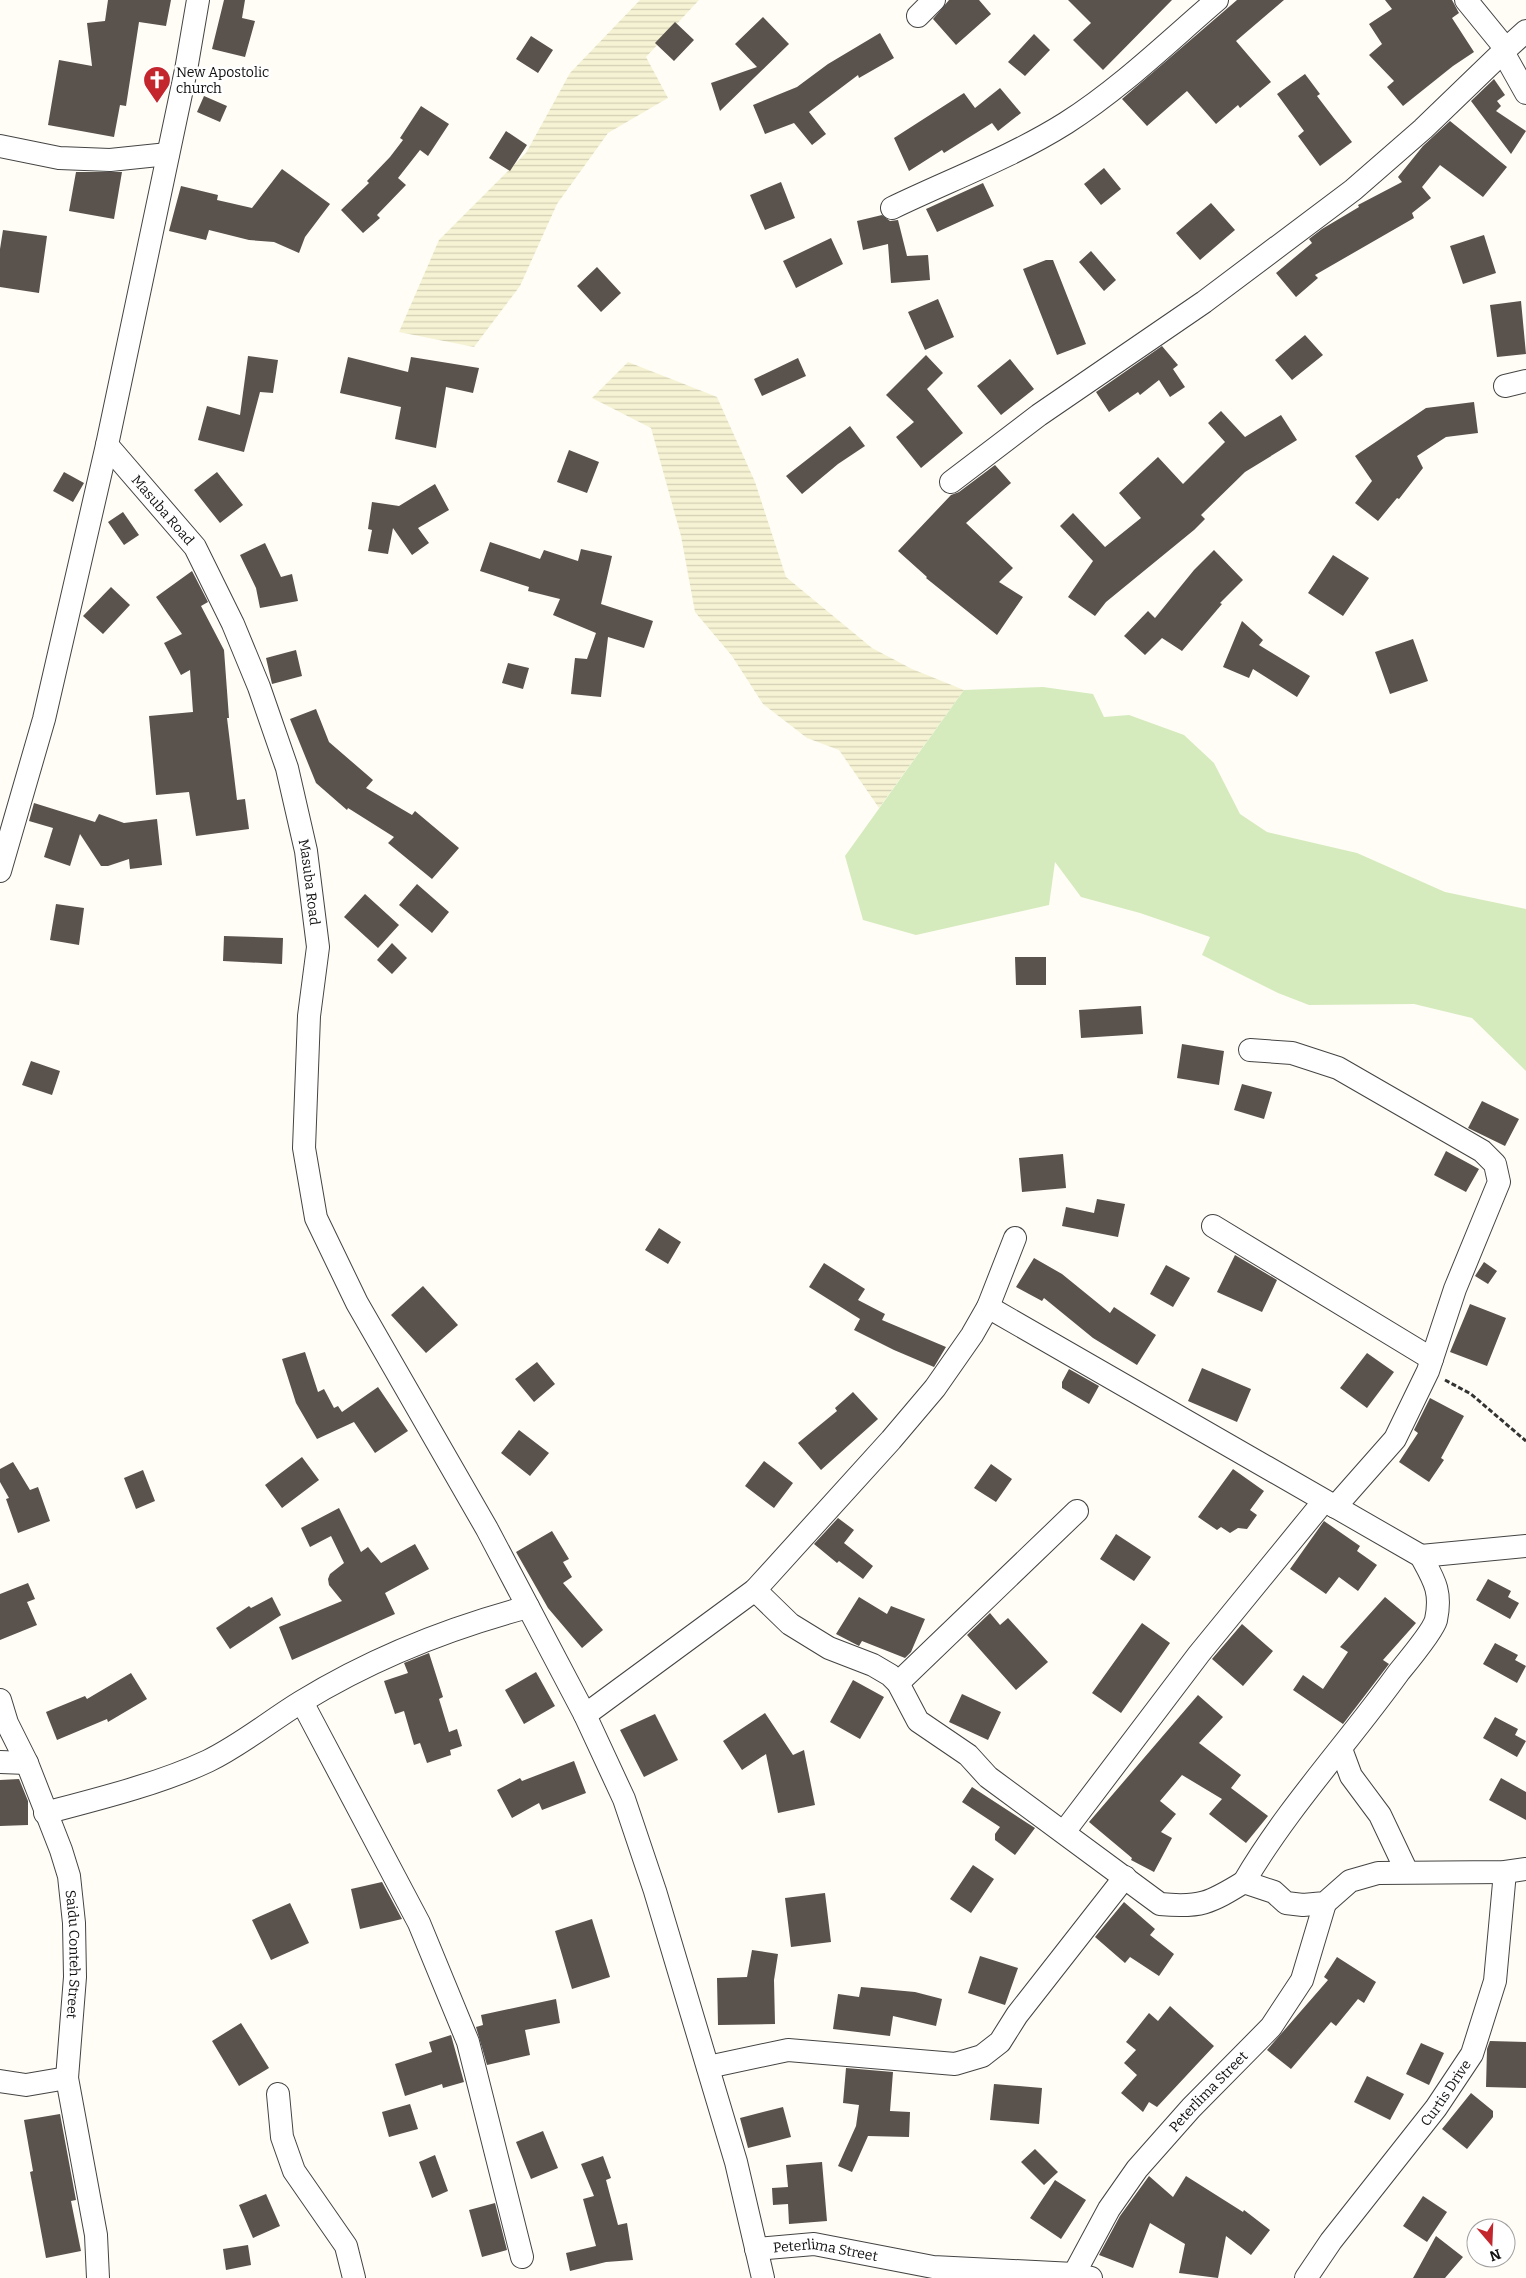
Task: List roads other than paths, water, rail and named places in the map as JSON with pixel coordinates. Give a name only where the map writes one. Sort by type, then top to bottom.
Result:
[{"type":"street","points":[[0,871],[44,719],[107,445],[198,0]]},
{"type":"street","points":[[918,16],[934,0]]},
{"type":"street","points":[[892,208],[1004,157],[1066,123],[1113,89],[1217,0]]},
{"type":"street","points":[[1466,0],[1505,50],[1526,93]]},
{"type":"street","points":[[951,482],[1039,415],[1204,302],[1353,190],[1423,129],[1526,31]]},
{"type":"street","points":[[0,146],[59,158],[110,160],[168,154]]},
{"type":"street","name":"Masuba Road","points":[[107,445],[195,547],[233,624],[260,687],[287,768],[306,850],[318,947],[309,1016],[304,1148],[316,1218],[357,1303],[487,1529],[585,1715],[624,1799],[655,1891],[736,2162],[763,2278]]},
{"type":"street","points":[[1064,1832],[1199,1654],[1330,1504],[1394,1439],[1430,1365],[1455,1288],[1499,1182],[1495,1164],[1482,1151],[1338,1068],[1292,1053],[1250,1050]]},
{"type":"street","points":[[1213,1226],[1430,1365]]},
{"type":"street","points":[[585,1715],[755,1590],[935,1388],[972,1335],[988,1307],[1015,1238]]},
{"type":"street","points":[[755,1590],[797,1628],[829,1648],[873,1665],[890,1675],[898,1683],[918,1721],[968,1755],[988,1777],[1160,1904],[1188,1907],[1214,1901],[1244,1882],[1263,1850],[1435,1622],[1440,1598],[1433,1578],[1421,1556],[988,1307]]},
{"type":"street","points":[[898,1683],[1077,1510]]},
{"type":"street","points":[[1421,1556],[1526,1546]]},
{"type":"street","points":[[45,1813],[114,1795],[208,1760],[302,1702],[388,1656],[481,1620],[528,1607]]},
{"type":"street","name":"Saidu Conteh Street","points":[[0,1700],[7,1723],[27,1762],[69,1876],[74,1923],[75,1977],[67,2078],[96,2235],[98,2278]]},
{"type":"street","points":[[302,1702],[419,1923],[468,2042],[522,2257]]},
{"type":"street","points":[[1341,1749],[1351,1776],[1380,1816],[1407,1872]]},
{"type":"street","points":[[0,1762],[27,1762]]},
{"type":"street","points":[[1244,1882],[1274,1892],[1286,1903],[1303,1905],[1325,1903],[1350,1881],[1378,1872],[1515,1871]]},
{"type":"street","name":"Curtis Drive","points":[[1306,2278],[1331,2241],[1436,2108],[1472,2054],[1496,1981],[1515,1871]]},
{"type":"street","points":[[708,2067],[788,2050],[955,2064],[982,2056],[1000,2042],[1017,2015],[1125,1877]]},
{"type":"street","name":"Peterlima Street","points":[[756,2249],[814,2244],[933,2267],[1083,2276],[1109,2209],[1137,2169],[1191,2108],[1270,2027],[1297,1988],[1302,1980],[1325,1903]]},
{"type":"street","points":[[0,2081],[26,2085],[67,2078]]},
{"type":"street","points":[[278,2094],[282,2138],[294,2171],[346,2246],[354,2278]]},
{"type":"place","name":"New Apostolic church","points":[[157,104]]}]
